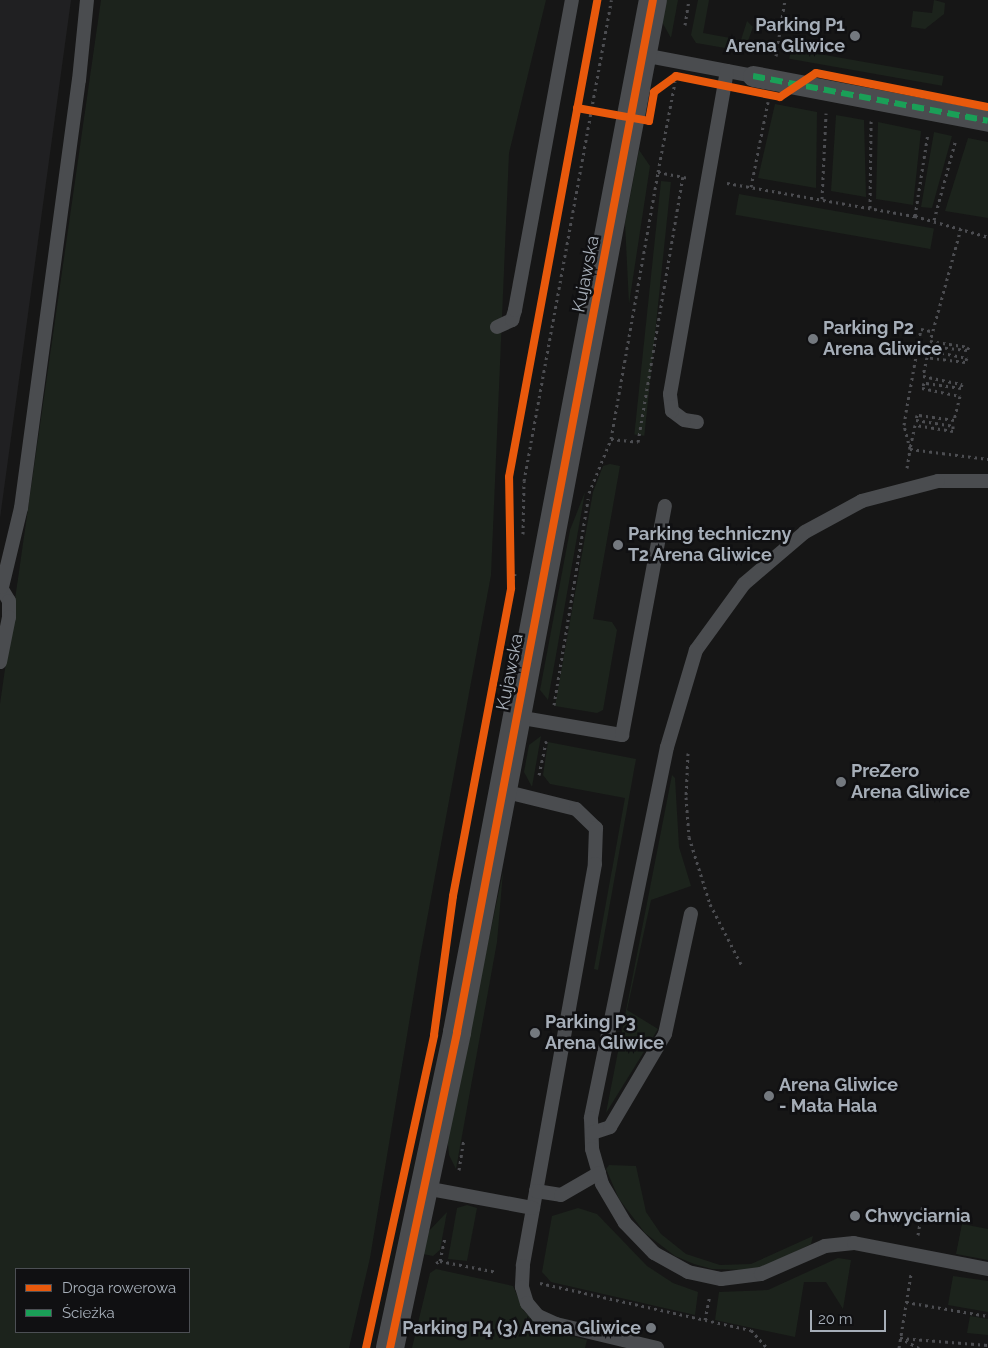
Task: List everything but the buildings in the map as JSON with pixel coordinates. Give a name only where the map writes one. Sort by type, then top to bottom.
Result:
[{"type":"street","name":"Kujawska","points":[[390,1348],[424,1188],[503,791],[653,0]]},
{"type":"street","points":[[765,83],[798,85],[988,121]]},
{"type":"lane","points":[[0,662],[9,617],[9,601],[1,587],[21,508],[87,0]]},
{"type":"lane","points":[[497,327],[512,320],[516,310],[572,0]]},
{"type":"lane","points":[[643,55],[727,71],[765,83]]},
{"type":"lane","points":[[697,422],[684,420],[672,411],[670,394],[727,71]]},
{"type":"lane","points":[[988,481],[938,481],[862,501],[804,532],[744,584],[696,650],[667,747],[613,1000],[591,1118],[592,1149],[599,1174],[625,1223],[654,1253],[688,1272],[721,1279],[761,1274],[825,1246],[854,1243],[988,1269]]},
{"type":"lane","points":[[517,717],[622,734],[665,506]]},
{"type":"lane","points":[[503,791],[576,810],[596,828],[595,864],[533,1208],[522,1287],[527,1303],[538,1316],[556,1324],[657,1348]]},
{"type":"lane","points":[[592,1133],[610,1127],[665,1034],[691,914]]},
{"type":"lane","points":[[536,1191],[561,1195],[599,1174]]},
{"type":"lane","points":[[424,1188],[533,1208]]},
{"type":"path","points":[[523,538],[524,481],[588,110],[611,0]]},
{"type":"path","points":[[685,25],[689,0]]},
{"type":"path","points":[[751,187],[765,83],[785,0]]},
{"type":"path","points":[[662,87],[676,76],[686,78]]},
{"type":"path","points":[[658,172],[676,76]]},
{"type":"path","points":[[724,86],[765,83],[780,96],[798,85]]},
{"type":"path","points":[[822,199],[827,90]]},
{"type":"path","points":[[870,208],[871,98]]},
{"type":"path","points":[[588,110],[631,118]]},
{"type":"path","points":[[915,216],[932,110]]},
{"type":"path","points":[[934,220],[962,116]]},
{"type":"path","points":[[611,438],[638,442],[683,177]]},
{"type":"path","points":[[902,490],[915,425],[952,432],[953,426],[916,420],[917,414],[954,420],[960,396],[922,388],[924,383],[961,388],[962,384],[923,376],[927,357],[965,362],[967,358],[929,350],[930,346],[967,350],[969,347],[930,341],[931,331],[961,228]]},
{"type":"path","points":[[910,448],[904,425],[906,412],[921,330],[931,331]]},
{"type":"path","points":[[910,448],[988,459]]},
{"type":"path","points":[[511,588],[514,566]]},
{"type":"path","points":[[688,747],[686,797],[689,837],[710,904],[741,964]]},
{"type":"path","points":[[459,1170],[465,1133]]},
{"type":"path","points":[[914,1254],[923,1204]]},
{"type":"path","points":[[445,1238],[440,1261],[497,1272]]},
{"type":"path","points":[[898,1348],[910,1280]]},
{"type":"path","points":[[537,1282],[751,1330],[767,1348]]},
{"type":"path","points":[[705,1320],[711,1291]]},
{"type":"path","points":[[906,1302],[988,1316]]},
{"type":"path","points":[[900,1338],[988,1345]]},
{"type":"path","points":[[900,1338],[919,1348]]},
{"type":"shaded area","points":[[0,0],[71,0],[0,518]]},
{"type":"shaded area","points":[[101,0],[546,0],[509,153],[491,575],[420,957],[370,1258],[349,1348],[0,1348],[0,704]]},
{"type":"shaded area","points":[[666,0],[678,0],[671,38],[662,22]]},
{"type":"shaded area","points":[[698,0],[709,0],[703,33],[741,40],[747,21],[753,27],[748,41],[737,50],[696,43],[691,35]]},
{"type":"shaded area","points":[[934,0],[945,3],[944,14],[925,29],[911,27],[913,11],[932,13]]},
{"type":"shaded area","points":[[791,49],[944,76],[942,86],[789,59]]},
{"type":"shaded area","points":[[775,104],[817,112],[816,188],[758,178]]},
{"type":"shaded area","points":[[836,115],[864,120],[866,197],[831,191]]},
{"type":"shaded area","points":[[878,122],[921,131],[913,205],[876,199]]},
{"type":"shaded area","points":[[934,132],[952,136],[932,208],[921,207]]},
{"type":"shaded area","points":[[968,138],[988,142],[988,218],[945,211]]},
{"type":"shaded area","points":[[639,150],[650,166],[629,304],[625,223]]},
{"type":"shaded area","points":[[661,181],[671,182],[644,436],[634,435]]},
{"type":"shaded area","points":[[739,194],[934,228],[930,249],[735,215]]},
{"type":"shaded area","points":[[610,464],[620,466],[593,619],[612,622],[617,630],[603,710],[597,713],[555,706],[593,492],[603,466]]},
{"type":"shaded area","points":[[585,492],[548,700],[540,690],[570,530]]},
{"type":"shaded area","points":[[541,736],[532,787],[524,772],[529,745]]},
{"type":"shaded area","points":[[548,742],[636,759],[598,970],[594,969],[625,798],[550,784],[543,775]]},
{"type":"shaded area","points":[[672,775],[675,778],[679,847],[691,886],[651,900],[627,1010],[658,1029],[606,1113]]},
{"type":"shaded area","points":[[503,872],[497,942],[456,1169],[449,1155],[447,1136]]},
{"type":"shaded area","points":[[609,1165],[636,1166],[646,1212],[661,1234],[686,1254],[720,1265],[751,1264],[813,1236],[811,1244],[767,1266],[749,1270],[712,1269],[694,1264],[675,1256],[645,1233],[619,1199],[606,1169]]},
{"type":"shaded area","points":[[467,1205],[477,1208],[467,1261],[448,1259],[457,1208]]},
{"type":"shaded area","points":[[578,1208],[597,1214],[647,1266],[673,1283],[698,1292],[695,1315],[551,1282],[542,1272],[552,1216]]},
{"type":"shaded area","points":[[447,1212],[440,1250],[433,1256],[423,1254],[427,1233]]},
{"type":"shaded area","points":[[962,1224],[988,1229],[988,1260],[956,1254]]},
{"type":"shaded area","points":[[838,1258],[851,1260],[843,1309],[826,1282],[804,1282],[795,1337],[715,1320],[719,1292],[768,1290]]},
{"type":"shaded area","points":[[436,1269],[513,1286],[524,1311],[541,1328],[587,1340],[585,1348],[412,1348],[430,1273]]},
{"type":"shaded area","points":[[953,1276],[988,1281],[988,1312],[948,1305]]},
{"type":"shaded area","points":[[970,1316],[988,1319],[988,1335],[967,1333]]},
{"type":"marked path","points":[[753,76],[988,121]]},
{"type":"cycle path","points":[[366,1348],[434,1035],[453,896],[511,588],[509,477],[597,0]]},
{"type":"cycle path","points":[[390,1348],[457,1032],[653,0]]},
{"type":"cycle path","points":[[577,108],[649,121],[654,92],[676,76],[780,97],[816,73],[988,107]]},
{"type":"place","name":"Parking P1 Arena Gliwice","points":[[855,36]]},
{"type":"place","name":"Parking P2 Arena Gliwice","points":[[813,339]]},
{"type":"place","name":"Parking techniczny T2 Arena Gliwice","points":[[618,545]]},
{"type":"place","name":"PreZero Arena Gliwice","points":[[841,782]]},
{"type":"place","name":"Parking P3 Arena Gliwice","points":[[535,1033]]},
{"type":"place","name":"Arena Gliwice - Mała Hala","points":[[769,1096]]},
{"type":"place","name":"Chwyciarnia","points":[[855,1216]]},
{"type":"place","name":"Parking P4 (3) Arena Gliwice","points":[[651,1328]]}]
